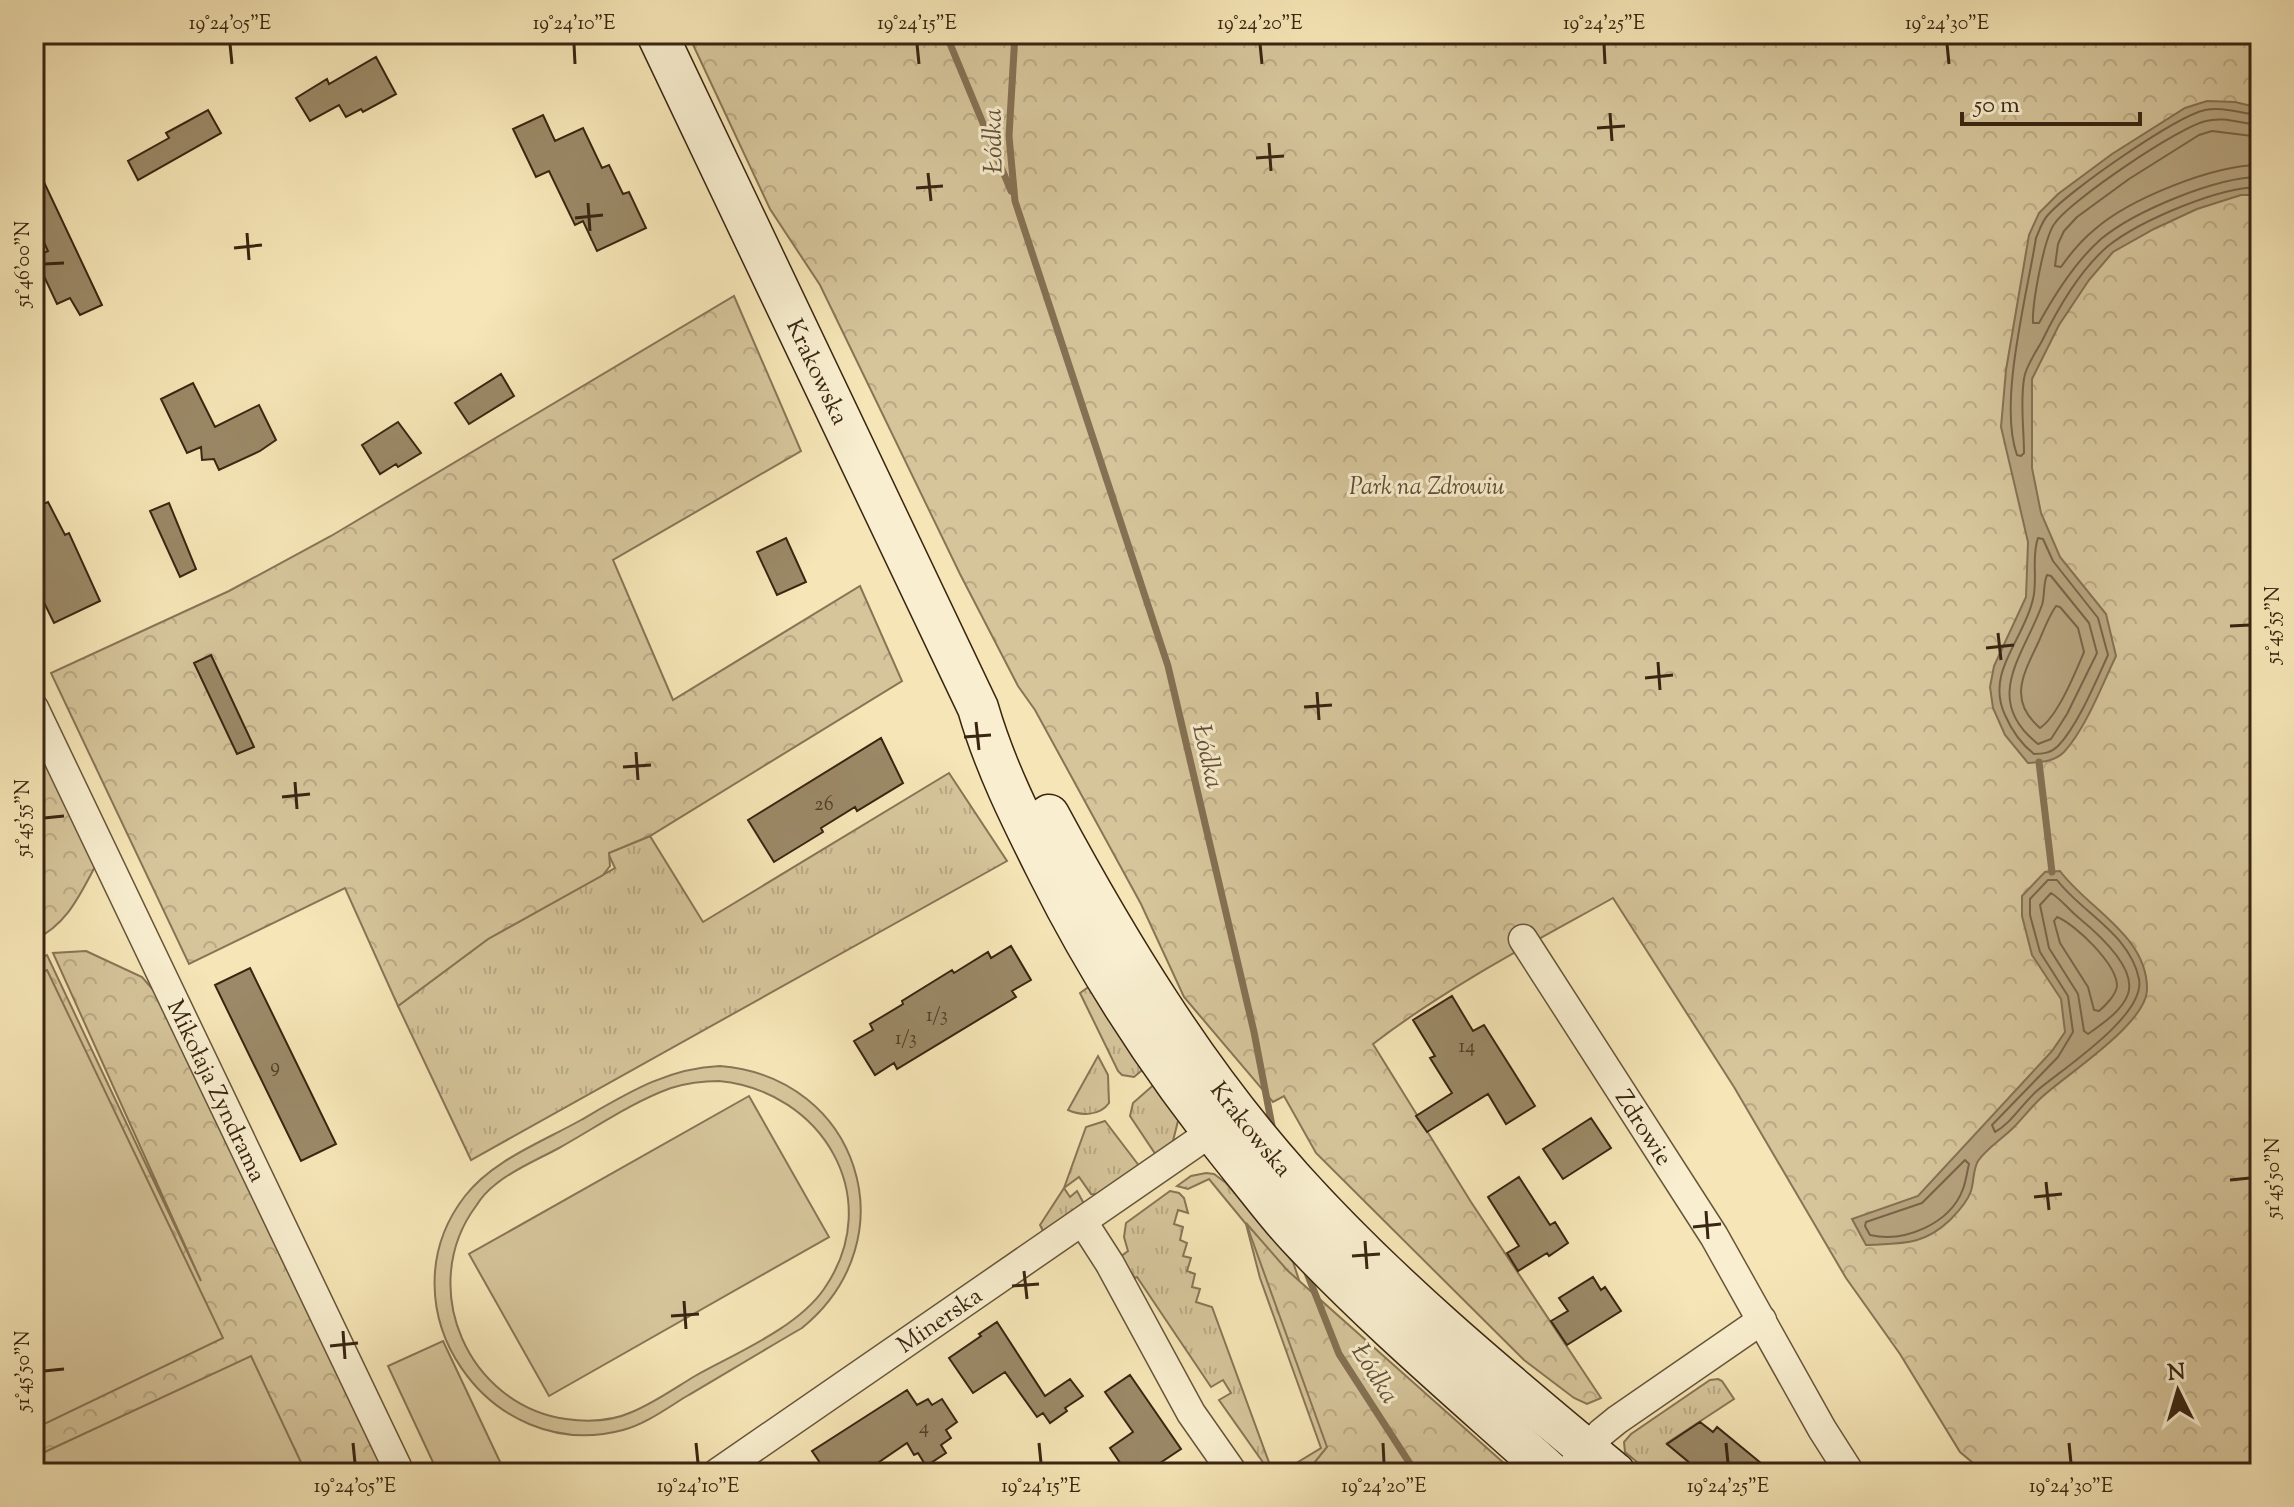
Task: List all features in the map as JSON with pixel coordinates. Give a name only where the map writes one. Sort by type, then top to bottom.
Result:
[{"type":"main road","name":"Krakowska","points":[[657,34],[978,708],[1004,784],[1077,930],[1126,1014],[1162,1067],[1235,1126],[1287,1197],[1326,1265],[1551,1473]]},
{"type":"main road","name":"Krakowska","points":[[1287,1197],[1432,1318],[1590,1465]]},
{"type":"street","name":"Mikołaja Zyndrama","points":[[34,708],[400,1473]]},
{"type":"street","name":"Zdrowie","points":[[1523,939],[1714,1236],[1850,1473]]},
{"type":"street","name":"Minerska","points":[[717,1473],[1083,1222],[1235,1126]]},
{"type":"street","points":[[1083,1222],[1110,1264],[1186,1405],[1233,1473]]},
{"type":"street","points":[[1590,1465],[1601,1433],[1762,1320]]},
{"type":"green space","name":"Park na Zdrowiu","points":[[688,34],[2260,34],[2260,1473],[1985,1473],[1960,1452],[1900,1354],[1846,1278],[1734,1087],[1613,898],[1460,985],[1373,1044],[1471,1202],[1601,1398],[1587,1404],[1574,1398],[1524,1360],[1316,1153],[1284,1096],[1273,1102],[1184,997],[1141,904],[1035,710],[1018,686],[960,574],[820,285],[770,209]]},
{"type":"green space","points":[[734,296],[801,451],[613,560],[673,700],[860,586],[902,681],[650,836],[609,853],[610,866],[603,875],[488,939],[398,1006],[345,888],[189,964],[51,673],[229,591],[331,536]]},
{"type":"green space","points":[[34,733],[97,863],[64,917],[34,940]]},
{"type":"green space","points":[[949,773],[1007,861],[471,1160],[398,1006],[488,939],[615,868],[608,853],[650,836],[703,922]]},
{"type":"green space","points":[[86,951],[142,977],[168,1007],[387,1473],[34,1473],[34,961],[47,955],[201,1281],[53,953]]},
{"type":"green space","points":[[47,970],[223,1338],[34,1429],[34,976]]},
{"type":"green space","points":[[1090,986],[1147,1066],[1134,1077],[1118,1071],[1080,993]]},
{"type":"green space","points":[[1098,1056],[1108,1075],[1109,1103],[1090,1114],[1068,1110]]},
{"type":"green space","points":[[720,1066],[768,1077],[807,1099],[836,1130],[854,1168],[861,1209],[855,1251],[835,1292],[802,1328],[640,1424],[623,1430],[574,1435],[530,1424],[491,1401],[462,1368],[442,1328],[435,1284],[442,1239],[465,1196],[476,1183],[504,1162],[648,1084],[701,1068]],"holes":[[[719,1081],[756,1089],[788,1105],[814,1127],[834,1155],[846,1186],[849,1220],[842,1254],[824,1289],[782,1328],[632,1412],[608,1419],[566,1419],[532,1409],[502,1391],[479,1367],[462,1338],[452,1305],[451,1271],[459,1238],[482,1197],[519,1169],[628,1108],[671,1088]]]},
{"type":"green space","points":[[1158,1081],[1179,1117],[1173,1141],[1156,1155],[1130,1116],[1133,1103]]},
{"type":"green space","points":[[749,1096],[829,1237],[549,1396],[469,1254]]},
{"type":"green space","points":[[1105,1121],[1140,1167],[1099,1195],[1091,1194],[1079,1177],[1064,1188],[1086,1127]]},
{"type":"green space","points":[[1214,1174],[1226,1183],[1293,1262],[1309,1310],[1408,1473],[1288,1473],[1290,1467],[1321,1448],[1260,1278],[1246,1224],[1209,1179],[1188,1189],[1177,1186],[1191,1176]]},
{"type":"green space","points":[[1064,1188],[1070,1197],[1077,1191],[1083,1202],[1082,1207],[1046,1237],[1040,1225]]},
{"type":"green space","points":[[1170,1191],[1184,1198],[1188,1213],[1178,1210],[1174,1224],[1183,1227],[1180,1240],[1187,1243],[1183,1256],[1191,1258],[1187,1271],[1195,1274],[1192,1287],[1200,1289],[1196,1302],[1212,1307],[1271,1468],[1267,1468],[1219,1400],[1231,1393],[1223,1380],[1211,1387],[1137,1277],[1120,1257],[1128,1251],[1124,1237],[1126,1223]]},
{"type":"green space","points":[[1246,1223],[1287,1270],[1515,1473],[1306,1473],[1327,1447]]},
{"type":"green space","points":[[443,1341],[502,1466],[487,1473],[438,1473],[388,1366]]},
{"type":"green space","points":[[251,1356],[306,1473],[34,1473],[34,1457]]},
{"type":"green space","points":[[1718,1379],[1734,1399],[1667,1443],[1702,1473],[1650,1473],[1625,1452],[1624,1442],[1631,1434],[1710,1380]]},
{"type":"water","points":[[2207,101],[2235,102],[2260,108],[2260,195],[2241,195],[2197,209],[2113,252],[2089,280],[2059,325],[2032,379],[2032,468],[2041,513],[2060,557],[2106,614],[2116,656],[2086,719],[2064,752],[2052,760],[2028,763],[2005,735],[1993,708],[1990,687],[1994,666],[2026,597],[2028,542],[2001,427],[2006,370],[2029,235],[2039,213],[2058,194],[2112,154],[2185,108]]},
{"type":"water","points":[[2060,871],[2114,924],[2138,954],[2145,971],[2147,990],[2143,1003],[2120,1033],[2042,1097],[1981,1157],[1975,1168],[1970,1195],[1950,1220],[1921,1239],[1866,1245],[1852,1219],[1918,1196],[2052,1051],[2065,1032],[2061,999],[2032,955],[2022,916],[2022,896],[2045,872]]},
{"type":"building","points":[[376,57],[396,94],[363,112],[361,109],[346,117],[339,105],[310,121],[296,98],[327,79],[329,84]]},
{"type":"building","points":[[208,110],[221,133],[138,180],[128,161],[169,138],[166,133]]},
{"type":"building","points":[[543,115],[555,141],[583,128],[602,168],[609,165],[623,194],[629,192],[646,228],[597,251],[583,221],[575,225],[549,171],[536,177],[513,129]]},
{"type":"building","points":[[34,161],[102,305],[80,315],[70,298],[57,304],[35,257],[48,251],[34,221]]},
{"type":"building","points":[[501,374],[514,396],[469,424],[455,403]]},
{"type":"building","points":[[193,383],[215,427],[259,405],[276,440],[219,470],[214,459],[202,460],[201,447],[187,453],[161,399]]},
{"type":"building","points":[[398,422],[421,453],[380,474],[362,445]]},
{"type":"building","points":[[48,502],[65,535],[69,533],[100,601],[54,623],[34,582],[34,508]]},
{"type":"building","points":[[169,503],[196,569],[180,577],[150,511]]},
{"type":"building","points":[[786,538],[806,582],[777,595],[757,552]]},
{"type":"building","points":[[211,655],[254,747],[237,754],[194,663]]},
{"type":"building","points":[[881,738],[903,783],[857,811],[855,807],[821,828],[823,832],[774,862],[748,820]]},
{"type":"building","points":[[1011,946],[1031,980],[1012,991],[1016,997],[897,1069],[894,1063],[875,1075],[854,1041],[873,1030],[870,1024],[952,970],[954,973],[988,952],[991,958]]},
{"type":"building","points":[[250,968],[336,1144],[301,1161],[215,985]]},
{"type":"building","points":[[1452,996],[1473,1031],[1484,1025],[1535,1106],[1506,1124],[1488,1094],[1427,1132],[1416,1116],[1452,1093],[1430,1058],[1435,1056],[1413,1020]]},
{"type":"building","points":[[1591,1118],[1611,1148],[1563,1179],[1543,1149]]},
{"type":"building","points":[[1519,1177],[1550,1225],[1555,1222],[1568,1243],[1518,1271],[1507,1253],[1519,1246],[1488,1197]]},
{"type":"building","points":[[1593,1277],[1601,1290],[1605,1287],[1621,1311],[1567,1345],[1551,1321],[1568,1311],[1559,1298]]},
{"type":"building","points":[[997,1322],[1045,1396],[1070,1379],[1083,1396],[1050,1423],[1043,1413],[1037,1417],[1005,1372],[973,1393],[949,1358]]},
{"type":"building","points":[[1130,1375],[1181,1449],[1145,1473],[1127,1473],[1110,1448],[1133,1432],[1105,1392]]},
{"type":"building","points":[[907,1390],[917,1405],[928,1399],[932,1405],[942,1399],[957,1422],[946,1430],[951,1438],[941,1445],[946,1453],[926,1466],[907,1443],[863,1473],[827,1473],[812,1451]]},
{"type":"building","points":[[1700,1422],[1713,1432],[1717,1427],[1773,1473],[1702,1473],[1667,1444]]},
{"type":"waterway","points":[[946,34],[1011,191]]},
{"type":"waterway","name":"Łódka","points":[[1015,34],[1009,136],[1015,201],[1168,666],[1254,1032],[1273,1131]]},
{"type":"waterway","points":[[2039,762],[2052,872]]},
{"type":"waterway","name":"Łódka","points":[[1305,1268],[1339,1354],[1416,1473]]}]
